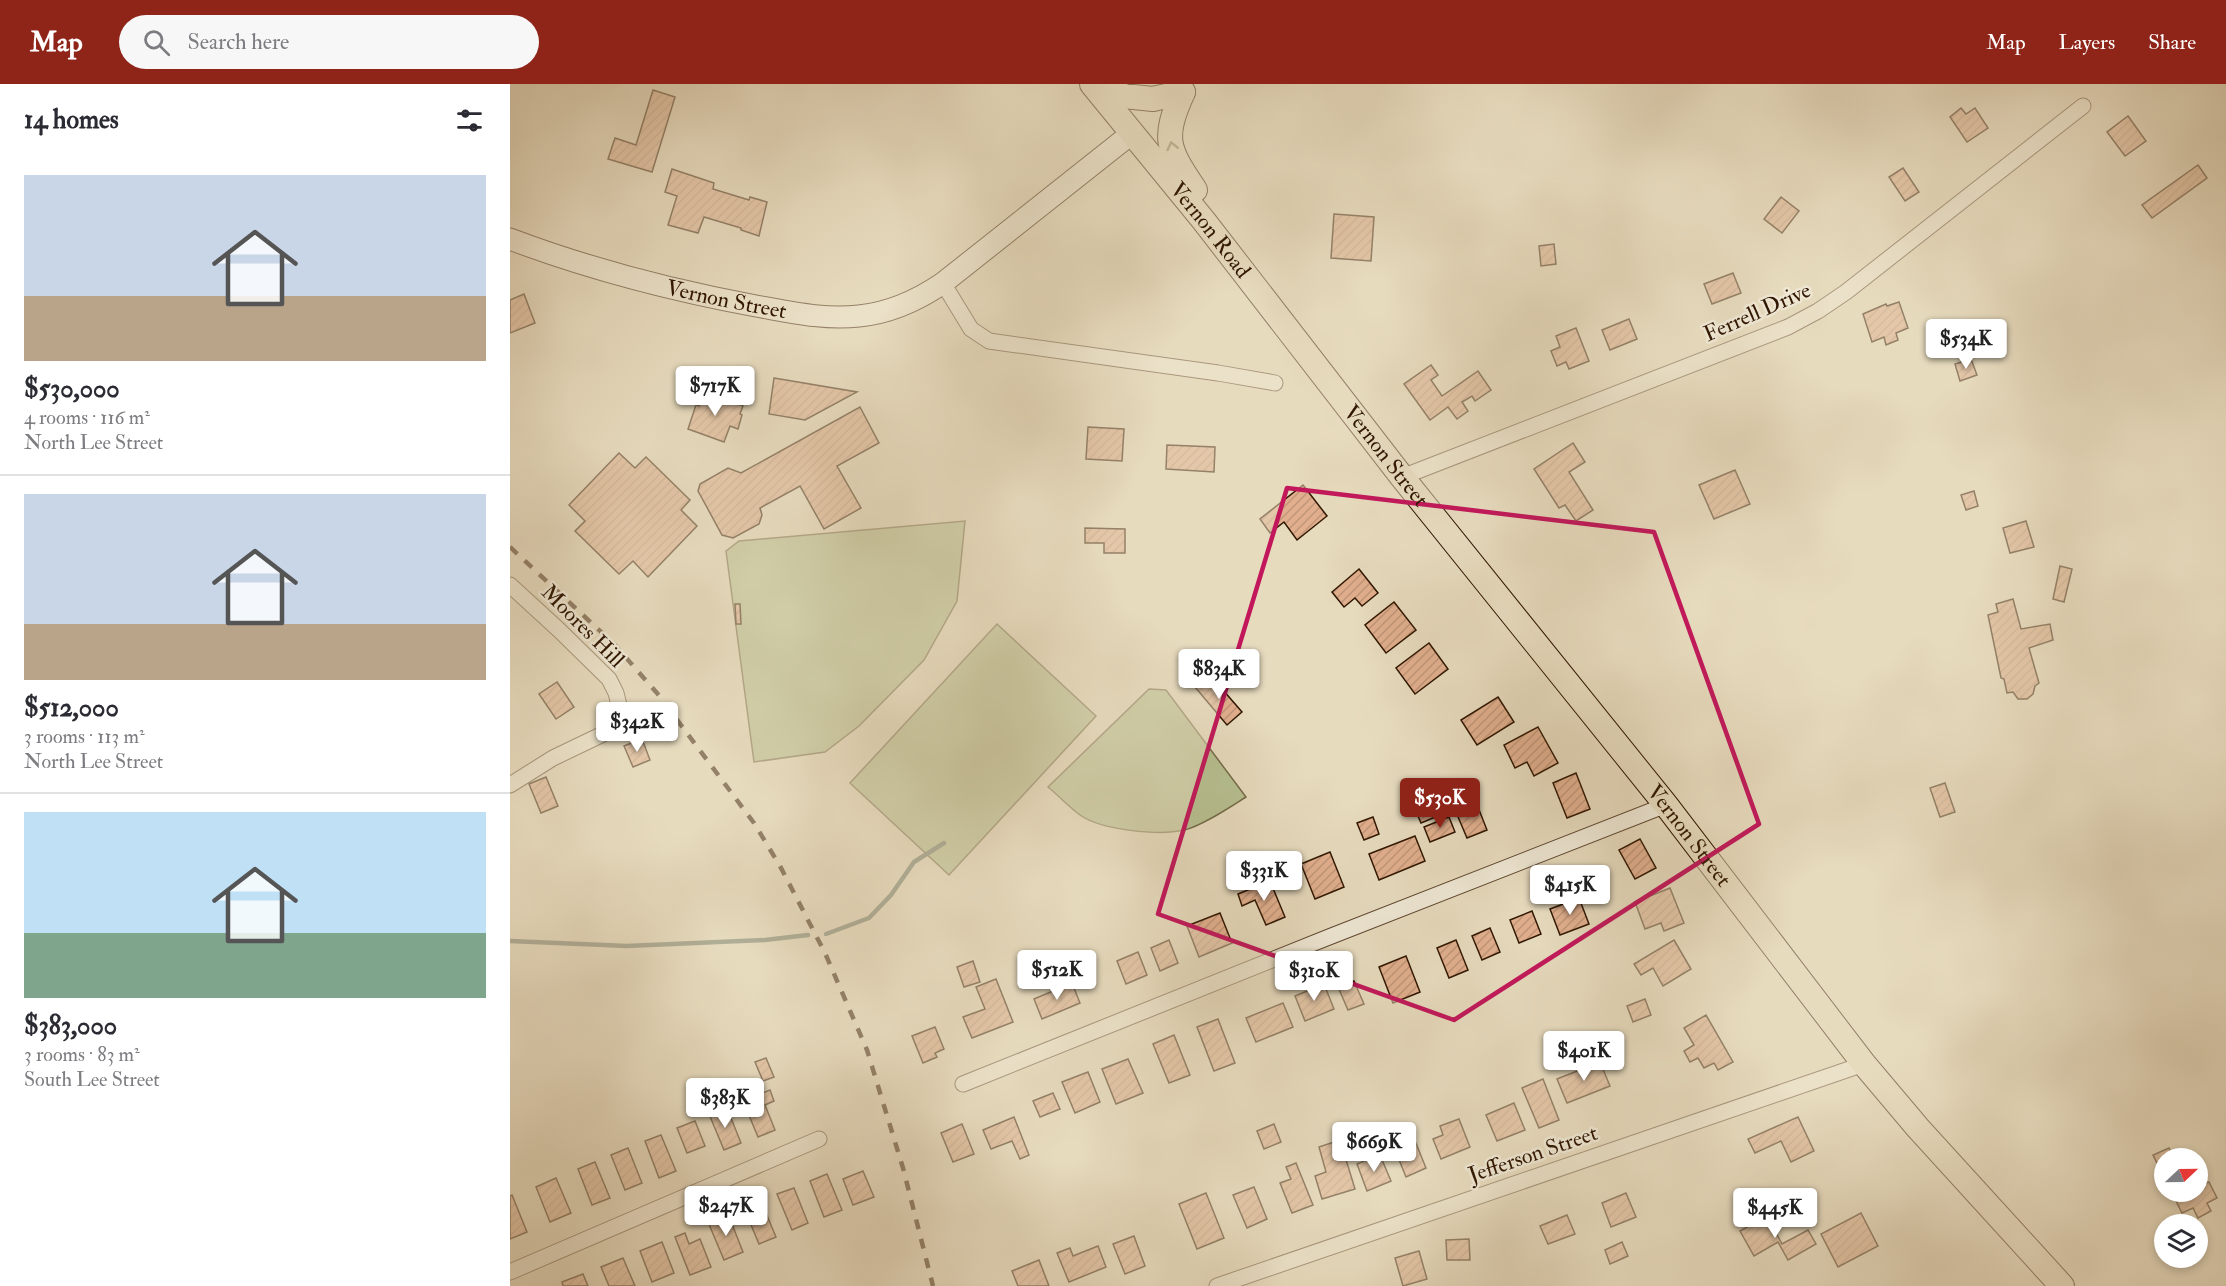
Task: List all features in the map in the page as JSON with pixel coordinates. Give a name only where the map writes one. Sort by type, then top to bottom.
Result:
[{"type":"main road","points":[[1094,84],[1124,96],[1153,99],[1187,88]]},
{"type":"main road","name":"Vernon Road","points":[[1094,84],[1325,379]]},
{"type":"main road","points":[[1187,88],[1172,117],[1169,140],[1175,160],[1205,206],[1228,253]]},
{"type":"main road","name":"Vernon Street","points":[[1325,379],[1666,805],[1864,1064],[1918,1128],[2062,1286]]},
{"type":"street","name":"Ferrell Drive","points":[[1402,477],[1788,327],[1818,311],[1872,272],[2083,106]]},
{"type":"street","name":"Vernon Street","points":[[510,239],[616,275],[739,303],[821,317],[862,316],[914,301],[943,283],[1131,134]]},
{"type":"street","points":[[943,283],[971,329],[988,341],[1275,383]]},
{"type":"street","name":"Moores Hill","points":[[510,585],[609,679],[619,705],[614,726],[603,734],[553,758],[510,785]]},
{"type":"street","points":[[963,1084],[1666,805]]},
{"type":"street","name":"Jefferson Street","points":[[1217,1286],[1864,1064]]},
{"type":"street","points":[[510,1272],[819,1139]]},
{"type":"highlighted area","points":[[1287,488],[1654,532],[1759,824],[1454,1020],[1158,914]]},
{"type":"green space","points":[[965,521],[957,601],[924,660],[859,726],[825,752],[754,762],[726,551],[739,541]]},
{"type":"green space","points":[[997,624],[1096,716],[949,875],[850,783]]},
{"type":"green space","points":[[1149,689],[1166,690],[1246,797],[1207,820],[1184,830],[1146,832],[1102,825],[1080,815],[1048,787]]},
{"type":"building","points":[[653,90],[675,97],[652,172],[608,159],[615,138],[636,145]]},
{"type":"building","points":[[1961,108],[1966,114],[1975,108],[1988,128],[1967,142],[1950,117]]},
{"type":"building","points":[[2128,116],[2146,141],[2125,156],[2107,132]]},
{"type":"building","points":[[2198,165],[2207,178],[2152,218],[2142,205]]},
{"type":"building","points":[[1903,168],[1919,192],[1905,201],[1889,177]]},
{"type":"building","points":[[672,169],[714,183],[713,189],[749,200],[750,197],[767,202],[759,236],[704,217],[698,233],[668,225],[677,196],[665,192]]},
{"type":"building","points":[[1781,197],[1799,211],[1782,233],[1764,219]]},
{"type":"building","points":[[1334,214],[1374,217],[1371,261],[1331,258]]},
{"type":"building","points":[[1554,244],[1556,264],[1541,266],[1539,246]]},
{"type":"building","points":[[1733,273],[1741,293],[1712,304],[1704,284]]},
{"type":"building","points":[[524,294],[535,323],[510,333],[510,300]]},
{"type":"building","points":[[1899,302],[1908,328],[1896,333],[1898,340],[1886,345],[1884,337],[1872,342],[1863,314],[1886,304],[1887,306]]},
{"type":"building","points":[[1629,319],[1637,339],[1610,350],[1602,330]]},
{"type":"building","points":[[1576,328],[1589,361],[1569,369],[1566,362],[1557,366],[1551,351],[1560,347],[1556,336]]},
{"type":"building","points":[[1971,359],[1977,375],[1960,381],[1955,364]]},
{"type":"building","points":[[1431,365],[1438,375],[1431,380],[1442,396],[1478,371],[1491,390],[1475,401],[1472,396],[1462,402],[1468,411],[1457,419],[1448,407],[1430,420],[1404,384]]},
{"type":"building","points":[[774,378],[857,392],[805,420],[769,414]]},
{"type":"building","points":[[704,392],[743,406],[738,429],[730,426],[724,442],[688,429],[696,405],[699,406]]},
{"type":"building","points":[[860,407],[879,443],[837,466],[861,508],[824,529],[800,486],[760,508],[762,515],[759,524],[733,538],[722,535],[698,491],[700,484],[728,468],[741,473]]},
{"type":"building","points":[[1088,427],[1124,429],[1122,461],[1086,459]]},
{"type":"building","points":[[1573,443],[1585,462],[1569,472],[1593,510],[1576,521],[1565,505],[1559,508],[1534,469]]},
{"type":"building","points":[[1167,445],[1215,447],[1214,472],[1166,469]]},
{"type":"building","points":[[619,453],[635,468],[646,457],[690,500],[681,510],[697,526],[648,577],[633,561],[619,574],[575,531],[585,521],[569,505]]},
{"type":"building","points":[[1735,470],[1750,504],[1714,519],[1699,485]]},
{"type":"building","points":[[1303,485],[1327,516],[1297,540],[1284,522],[1270,533],[1260,519]]},
{"type":"building","points":[[1974,491],[1978,506],[1966,510],[1961,495]]},
{"type":"building","points":[[2026,521],[2034,547],[2010,553],[2003,528]]},
{"type":"building","points":[[1085,528],[1125,529],[1125,553],[1104,553],[1104,543],[1085,543]]},
{"type":"building","points":[[2060,566],[2072,569],[2064,602],[2053,599]]},
{"type":"building","points":[[1359,569],[1378,593],[1362,606],[1355,598],[1344,607],[1332,592]]},
{"type":"building","points":[[2013,599],[2021,629],[2050,624],[2053,640],[2029,648],[2039,683],[2027,699],[2018,699],[2013,692],[2007,693],[2004,679],[2001,678],[1988,615],[1998,612],[1996,604]]},
{"type":"building","points":[[1394,602],[1416,630],[1386,653],[1365,625]]},
{"type":"building","points":[[735,604],[740,604],[741,624],[736,624]]},
{"type":"building","points":[[1429,643],[1448,669],[1415,694],[1396,668]]},
{"type":"building","points":[[1210,675],[1242,712],[1227,725],[1195,687]]},
{"type":"building","points":[[557,682],[574,707],[556,719],[539,694]]},
{"type":"building","points":[[1498,697],[1514,722],[1477,745],[1461,720]]},
{"type":"building","points":[[1538,727],[1558,763],[1534,776],[1527,762],[1515,768],[1504,745]]},
{"type":"building","points":[[642,739],[650,760],[633,767],[624,746]]},
{"type":"building","points":[[1576,773],[1590,809],[1567,818],[1553,783]]},
{"type":"building","points":[[546,777],[558,806],[541,813],[529,784]]},
{"type":"building","points":[[1424,781],[1438,816],[1421,823],[1406,788]]},
{"type":"building","points":[[1945,783],[1955,812],[1940,817],[1930,788]]},
{"type":"building","points":[[1474,797],[1487,830],[1467,838],[1453,805]]},
{"type":"building","points":[[1373,817],[1379,834],[1364,840],[1357,823]]},
{"type":"building","points":[[1449,817],[1455,832],[1430,842],[1424,827]]},
{"type":"building","points":[[1415,836],[1425,861],[1379,880],[1369,854]]},
{"type":"building","points":[[1640,839],[1656,868],[1635,879],[1619,850]]},
{"type":"building","points":[[1330,852],[1344,887],[1315,899],[1301,864]]},
{"type":"building","points":[[1270,881],[1285,917],[1266,925],[1255,900],[1242,906],[1238,894]]},
{"type":"building","points":[[1670,888],[1684,923],[1664,931],[1661,923],[1645,929],[1635,902]]},
{"type":"building","points":[[1579,898],[1589,924],[1560,935],[1550,909]]},
{"type":"building","points":[[1532,911],[1541,934],[1519,943],[1510,920]]},
{"type":"building","points":[[1220,913],[1232,943],[1199,957],[1187,926]]},
{"type":"building","points":[[1490,928],[1500,952],[1482,960],[1472,936]]},
{"type":"building","points":[[1169,940],[1178,963],[1160,971],[1151,948]]},
{"type":"building","points":[[1456,940],[1468,970],[1449,978],[1437,948]]},
{"type":"building","points":[[1674,940],[1691,969],[1663,986],[1653,968],[1641,975],[1634,964]]},
{"type":"building","points":[[1138,952],[1147,975],[1126,984],[1117,961]]},
{"type":"building","points":[[1406,956],[1420,992],[1393,1003],[1379,967]]},
{"type":"building","points":[[973,961],[980,982],[964,987],[957,967]]},
{"type":"building","points":[[996,979],[1013,1022],[972,1038],[963,1017],[985,1009],[976,987]]},
{"type":"building","points":[[1354,981],[1364,1004],[1348,1010],[1338,987]]},
{"type":"building","points":[[1072,983],[1080,1003],[1042,1019],[1034,999]]},
{"type":"building","points":[[1324,984],[1334,1009],[1305,1021],[1295,996]]},
{"type":"building","points":[[1645,999],[1651,1015],[1633,1022],[1627,1006]]},
{"type":"building","points":[[1283,1003],[1293,1027],[1256,1042],[1246,1018]]},
{"type":"building","points":[[1706,1015],[1733,1062],[1718,1070],[1714,1063],[1704,1068],[1698,1058],[1690,1062],[1684,1051],[1694,1045],[1684,1028]]},
{"type":"building","points":[[1218,1019],[1235,1063],[1214,1071],[1197,1027]]},
{"type":"building","points":[[935,1027],[944,1049],[935,1053],[937,1057],[923,1063],[912,1036]]},
{"type":"building","points":[[1174,1035],[1190,1075],[1169,1083],[1153,1044]]},
{"type":"building","points":[[766,1058],[774,1077],[763,1081],[755,1062]]},
{"type":"building","points":[[1128,1059],[1143,1093],[1116,1104],[1102,1069]]},
{"type":"building","points":[[1600,1062],[1610,1086],[1567,1103],[1557,1079]]},
{"type":"building","points":[[1088,1072],[1100,1102],[1075,1113],[1062,1082]]},
{"type":"building","points":[[1543,1079],[1559,1120],[1539,1128],[1522,1088]]},
{"type":"building","points":[[770,1090],[774,1101],[765,1105],[775,1130],[758,1137],[743,1101]]},
{"type":"building","points":[[1053,1093],[1060,1109],[1040,1117],[1033,1101]]},
{"type":"building","points":[[1514,1103],[1525,1130],[1497,1141],[1486,1115]]},
{"type":"building","points":[[727,1108],[741,1143],[724,1150],[709,1114]]},
{"type":"building","points":[[1014,1117],[1029,1155],[1020,1159],[1012,1141],[991,1149],[983,1130]]},
{"type":"building","points":[[1798,1117],[1814,1151],[1791,1162],[1781,1141],[1755,1153],[1748,1139]]},
{"type":"building","points":[[1459,1119],[1470,1147],[1441,1159],[1433,1139],[1443,1135],[1440,1126]]},
{"type":"building","points":[[695,1121],[705,1146],[687,1153],[677,1128]]},
{"type":"building","points":[[962,1124],[974,1154],[953,1162],[941,1133]]},
{"type":"building","points":[[1274,1124],[1281,1142],[1264,1149],[1257,1131]]},
{"type":"building","points":[[1409,1126],[1426,1168],[1406,1177],[1389,1135]]},
{"type":"building","points":[[661,1135],[676,1171],[659,1178],[645,1141]]},
{"type":"building","points":[[1340,1140],[1355,1189],[1322,1199],[1315,1176],[1326,1172],[1319,1147]]},
{"type":"building","points":[[628,1148],[642,1183],[625,1190],[611,1155]]},
{"type":"building","points":[[1380,1155],[1391,1181],[1367,1191],[1357,1164]]},
{"type":"building","points":[[595,1162],[610,1198],[592,1205],[578,1169]]},
{"type":"building","points":[[1296,1163],[1313,1205],[1292,1213],[1280,1183],[1291,1179],[1286,1167]]},
{"type":"building","points":[[863,1171],[874,1197],[853,1205],[843,1179]]},
{"type":"building","points":[[827,1174],[842,1210],[824,1217],[810,1181]]},
{"type":"building","points":[[556,1178],[571,1213],[550,1222],[536,1187]]},
{"type":"building","points":[[2208,1182],[2217,1198],[2207,1203],[2211,1211],[2205,1214],[2196,1214],[2193,1208],[2182,1213],[2176,1202],[2208,1202]]},
{"type":"building","points":[[1254,1187],[1267,1219],[1247,1228],[1233,1195]]},
{"type":"building","points":[[794,1188],[808,1223],[792,1230],[777,1194]]},
{"type":"building","points":[[1206,1193],[1224,1238],[1197,1249],[1179,1204]]},
{"type":"building","points":[[1626,1193],[1636,1217],[1611,1227],[1602,1203]]},
{"type":"building","points":[[512,1195],[527,1232],[510,1239],[510,1196]]},
{"type":"building","points":[[761,1201],[776,1237],[759,1244],[744,1208]]},
{"type":"building","points":[[1861,1213],[1878,1246],[1838,1267],[1821,1234]]},
{"type":"building","points":[[728,1214],[743,1252],[724,1260],[708,1222]]},
{"type":"building","points":[[1567,1215],[1575,1234],[1548,1244],[1540,1226]]},
{"type":"building","points":[[1767,1216],[1782,1244],[1808,1230],[1816,1244],[1788,1260],[1778,1242],[1754,1256],[1740,1231]]},
{"type":"building","points":[[685,1233],[689,1244],[700,1239],[711,1267],[690,1275],[675,1237]]},
{"type":"building","points":[[1134,1236],[1145,1266],[1125,1274],[1113,1244]]},
{"type":"building","points":[[1469,1239],[1470,1260],[1447,1260],[1446,1240]]},
{"type":"building","points":[[662,1242],[674,1273],[652,1282],[640,1251]]},
{"type":"building","points":[[1622,1242],[1628,1256],[1610,1264],[1605,1250]]},
{"type":"building","points":[[1098,1246],[1106,1267],[1069,1282],[1057,1253],[1070,1248],[1073,1256]]},
{"type":"building","points":[[1419,1251],[1427,1279],[1403,1286],[1395,1258]]},
{"type":"building","points":[[623,1258],[635,1286],[609,1286],[601,1267]]},
{"type":"building","points":[[1039,1260],[1049,1286],[1018,1286],[1012,1271]]},
{"type":"building","points":[[583,1274],[588,1286],[563,1286],[562,1282]]},
{"type":"waterway","points":[[826,934],[869,918],[891,895],[914,862],[944,843]]},
{"type":"waterway","points":[[510,941],[627,946],[765,940],[808,935]]},
{"type":"railway","points":[[510,547],[614,644],[657,693],[754,823],[780,866],[825,953],[867,1050],[903,1168],[933,1286]]}]
